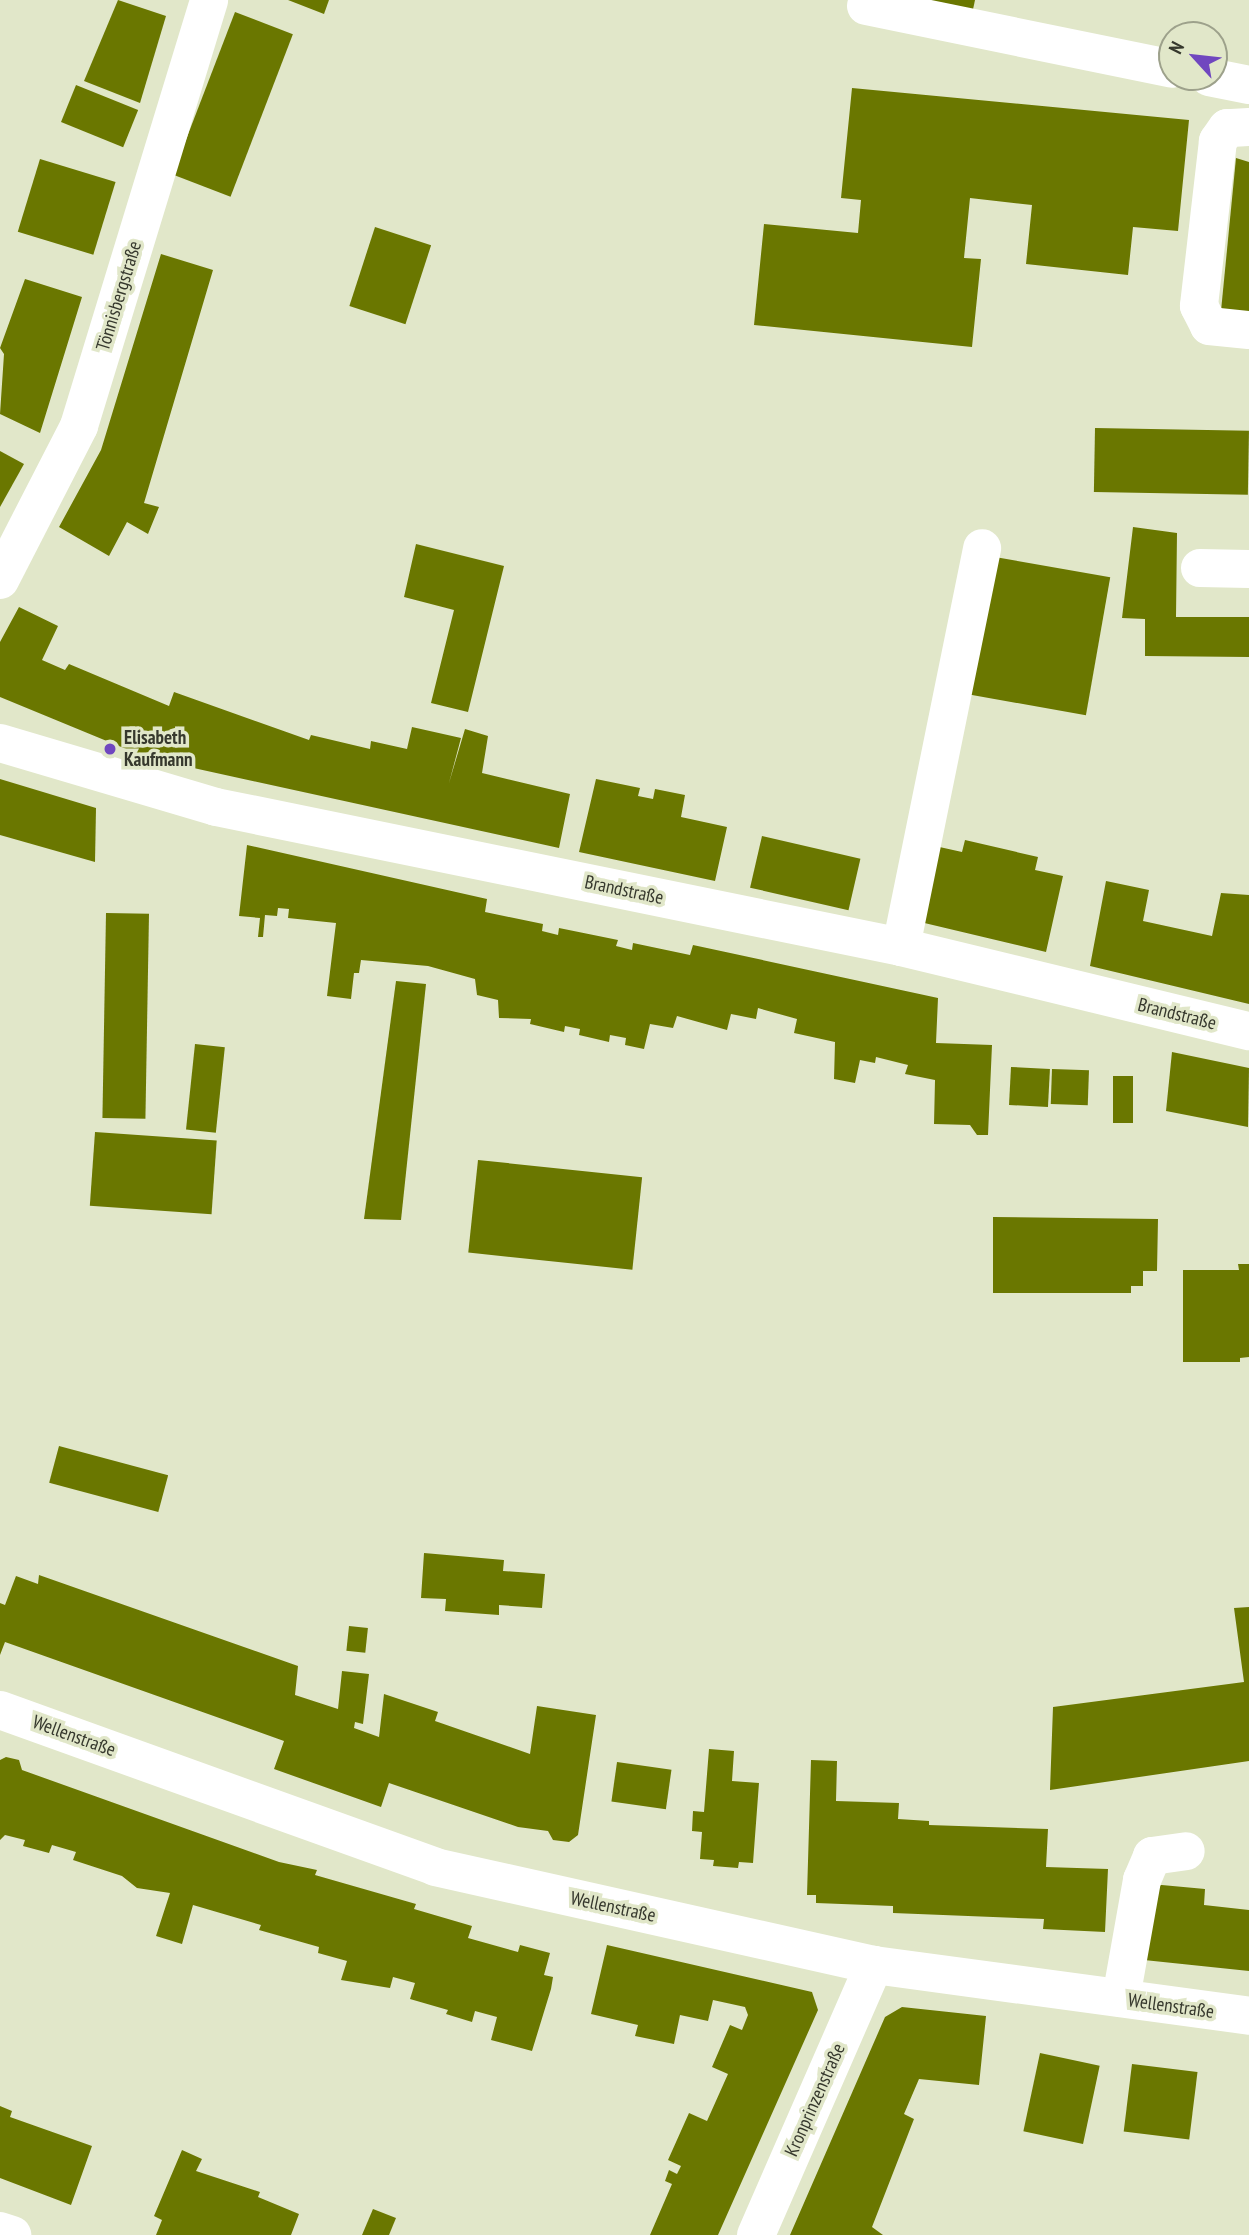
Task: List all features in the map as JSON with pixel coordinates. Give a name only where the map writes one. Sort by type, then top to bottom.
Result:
[{"type":"street","name":"Tönnisbergstraße","points":[[0,580],[79,426],[206,1]]},
{"type":"street","points":[[866,6],[1158,66]]},
{"type":"street","points":[[1228,81],[1249,85]]},
{"type":"street","points":[[1249,127],[1227,128],[1218,141],[1199,306],[1209,326],[1249,330]]},
{"type":"street","points":[[901,947],[982,548]]},
{"type":"street","points":[[1200,568],[1249,569]]},
{"type":"street","name":"Brandstraße","points":[[0,743],[216,807],[901,947],[1249,1031]]},
{"type":"street","name":"Wellenstraße","points":[[0,1710],[435,1867],[874,1965],[1249,2016]]},
{"type":"street","points":[[1121,1998],[1142,1880],[1152,1856],[1186,1851]]},
{"type":"street","name":"Kronprinzenstraße","points":[[756,2235],[874,1965]]},
{"type":"street","points":[[0,2231],[12,2235]]},
{"type":"building","points":[[118,0],[166,16],[140,103],[84,81]]},
{"type":"building","points":[[288,0],[329,0],[324,14]]},
{"type":"building","points":[[915,0],[975,0],[971,19]]},
{"type":"building","points":[[235,12],[293,34],[231,197],[173,174]]},
{"type":"building","points":[[76,85],[138,110],[123,147],[61,122]]},
{"type":"building","points":[[852,88],[1189,120],[1178,231],[1133,227],[1128,275],[1026,264],[1032,205],[970,198],[964,258],[981,259],[972,347],[754,325],[764,224],[858,233],[861,200],[841,198]]},
{"type":"building","points":[[1236,158],[1249,162],[1249,311],[1221,311]]},
{"type":"building","points":[[40,159],[116,182],[93,255],[18,232]]},
{"type":"building","points":[[375,227],[431,245],[405,324],[349,306]]},
{"type":"building","points":[[161,254],[213,270],[144,503],[159,507],[148,534],[127,522],[109,556],[59,527],[101,450]]},
{"type":"building","points":[[25,279],[82,297],[40,433],[0,414],[4,354],[0,348]]},
{"type":"building","points":[[1095,428],[1249,431],[1248,495],[1094,492]]},
{"type":"building","points":[[0,451],[24,464],[0,507]]},
{"type":"building","points":[[1133,527],[1177,533],[1176,617],[1249,617],[1249,657],[1145,656],[1145,619],[1122,618]]},
{"type":"building","points":[[416,544],[504,566],[468,712],[431,703],[454,610],[404,597]]},
{"type":"building","points":[[995,557],[1110,577],[1086,715],[971,695]]},
{"type":"building","points":[[19,607],[58,626],[42,660],[65,670],[69,664],[169,706],[174,692],[309,740],[311,735],[370,749],[371,741],[407,749],[412,727],[461,738],[449,783],[465,729],[488,736],[482,773],[570,794],[559,848],[148,758],[0,697],[0,642]]},
{"type":"building","points":[[0,779],[96,808],[95,862],[0,835]]},
{"type":"building","points":[[596,779],[640,788],[638,796],[653,799],[655,789],[685,795],[681,817],[727,827],[715,881],[579,852]]},
{"type":"building","points":[[762,836],[860,859],[848,910],[750,888]]},
{"type":"building","points":[[965,840],[1038,857],[1035,870],[1063,876],[1046,952],[916,921],[935,846],[962,852]]},
{"type":"building","points":[[247,845],[487,899],[485,912],[543,924],[542,931],[558,935],[559,928],[618,940],[616,946],[632,950],[633,943],[690,955],[693,945],[938,998],[936,1043],[992,1045],[988,1135],[977,1135],[970,1125],[934,1124],[935,1080],[905,1074],[908,1065],[876,1057],[875,1063],[860,1060],[855,1083],[834,1079],[835,1042],[794,1033],[797,1019],[758,1008],[756,1019],[731,1014],[727,1030],[677,1016],[673,1028],[650,1024],[644,1049],[625,1045],[626,1038],[610,1035],[609,1042],[579,1035],[580,1029],[565,1026],[564,1032],[530,1024],[531,1019],[499,1018],[498,1000],[477,995],[475,979],[428,966],[361,960],[359,973],[354,973],[351,999],[327,996],[336,923],[288,918],[289,909],[278,908],[277,916],[265,915],[263,937],[258,937],[260,918],[239,916]]},
{"type":"building","points":[[1106,881],[1149,890],[1143,921],[1212,936],[1221,893],[1249,895],[1249,1004],[1090,966]]},
{"type":"building","points":[[106,913],[149,914],[145,1119],[102,1118]]},
{"type":"building","points":[[396,981],[426,984],[401,1220],[364,1219]]},
{"type":"building","points":[[195,1044],[225,1047],[216,1133],[186,1130]]},
{"type":"building","points":[[1172,1052],[1249,1068],[1248,1127],[1166,1111]]},
{"type":"building","points":[[1011,1067],[1050,1069],[1048,1107],[1009,1105]]},
{"type":"building","points":[[1052,1069],[1089,1070],[1088,1105],[1051,1104]]},
{"type":"building","points":[[1113,1076],[1133,1076],[1133,1123],[1113,1123]]},
{"type":"building","points":[[95,1132],[217,1141],[212,1214],[90,1206]]},
{"type":"building","points":[[478,1160],[642,1177],[632,1270],[468,1252]]},
{"type":"building","points":[[993,1217],[1158,1219],[1157,1271],[1143,1271],[1143,1286],[1131,1286],[1131,1293],[993,1293]]},
{"type":"building","points":[[1238,1264],[1249,1264],[1249,1357],[1240,1358],[1240,1362],[1183,1362],[1183,1270],[1239,1270]]},
{"type":"building","points":[[59,1446],[168,1475],[158,1512],[49,1483]]},
{"type":"building","points":[[424,1553],[504,1560],[503,1571],[545,1574],[542,1608],[499,1605],[499,1615],[445,1611],[446,1599],[421,1598]]},
{"type":"building","points":[[39,1575],[298,1666],[295,1695],[338,1709],[342,1671],[369,1674],[363,1724],[355,1722],[354,1728],[379,1737],[384,1694],[438,1712],[435,1721],[530,1754],[537,1706],[596,1715],[578,1835],[569,1842],[553,1840],[548,1831],[518,1827],[389,1783],[381,1807],[274,1769],[284,1741],[5,1642],[0,1655],[0,1603],[5,1605],[16,1576],[38,1584]]},
{"type":"building","points":[[1249,1607],[1249,1761],[1050,1790],[1053,1707],[1244,1682],[1234,1608]]},
{"type":"building","points":[[349,1626],[368,1628],[365,1653],[346,1651]]},
{"type":"building","points":[[709,1749],[734,1751],[732,1781],[759,1783],[753,1863],[739,1862],[738,1868],[713,1866],[714,1860],[700,1859],[702,1832],[692,1831],[693,1811],[704,1812]]},
{"type":"building","points":[[6,1757],[19,1760],[22,1770],[279,1862],[317,1870],[315,1875],[416,1904],[414,1909],[472,1926],[468,1938],[518,1952],[520,1945],[550,1953],[544,1975],[553,1977],[551,1989],[532,2051],[491,2040],[497,2017],[475,2011],[472,2022],[446,2014],[448,2010],[410,1999],[415,1983],[393,1977],[390,1988],[341,1980],[347,1961],[318,1953],[319,1947],[259,1930],[261,1925],[193,1905],[182,1944],[156,1936],[170,1893],[137,1888],[122,1876],[73,1860],[76,1852],[52,1845],[49,1853],[23,1846],[25,1840],[5,1835],[0,1840],[0,1760]]},
{"type":"building","points":[[811,1760],[837,1761],[836,1801],[899,1803],[898,1819],[929,1821],[929,1825],[1048,1829],[1046,1867],[1108,1869],[1105,1932],[1043,1929],[1044,1919],[893,1913],[893,1906],[816,1903],[816,1895],[807,1895]]},
{"type":"building","points":[[617,1762],[671,1770],[666,1809],[611,1802]]},
{"type":"building","points":[[1151,1884],[1205,1889],[1204,1905],[1249,1910],[1249,1971],[1144,1960]]},
{"type":"building","points":[[607,1945],[812,1992],[818,2010],[718,2235],[650,2235],[672,2184],[665,2181],[669,2170],[677,2174],[681,2166],[668,2160],[689,2113],[707,2121],[728,2074],[712,2067],[730,2025],[742,2030],[748,2015],[745,2007],[713,2000],[708,2021],[680,2015],[674,2044],[635,2036],[638,2025],[591,2014]]},
{"type":"building","points":[[902,2007],[986,2016],[979,2085],[919,2079],[904,2114],[914,2119],[872,2227],[883,2235],[790,2235],[885,2017]]},
{"type":"building","points":[[1040,2053],[1100,2066],[1083,2144],[1023,2131]]},
{"type":"building","points":[[1132,2064],[1198,2072],[1189,2140],[1124,2131]]},
{"type":"building","points":[[0,2106],[12,2111],[10,2117],[92,2146],[71,2205],[0,2178]]},
{"type":"building","points":[[182,2150],[202,2159],[196,2171],[260,2192],[258,2197],[299,2214],[291,2235],[156,2235],[162,2220],[154,2216]]},
{"type":"building","points":[[373,2209],[396,2218],[389,2235],[362,2235]]},
{"type":"place","name":"Elisabeth Kaufmann","points":[[110,749]]}]
